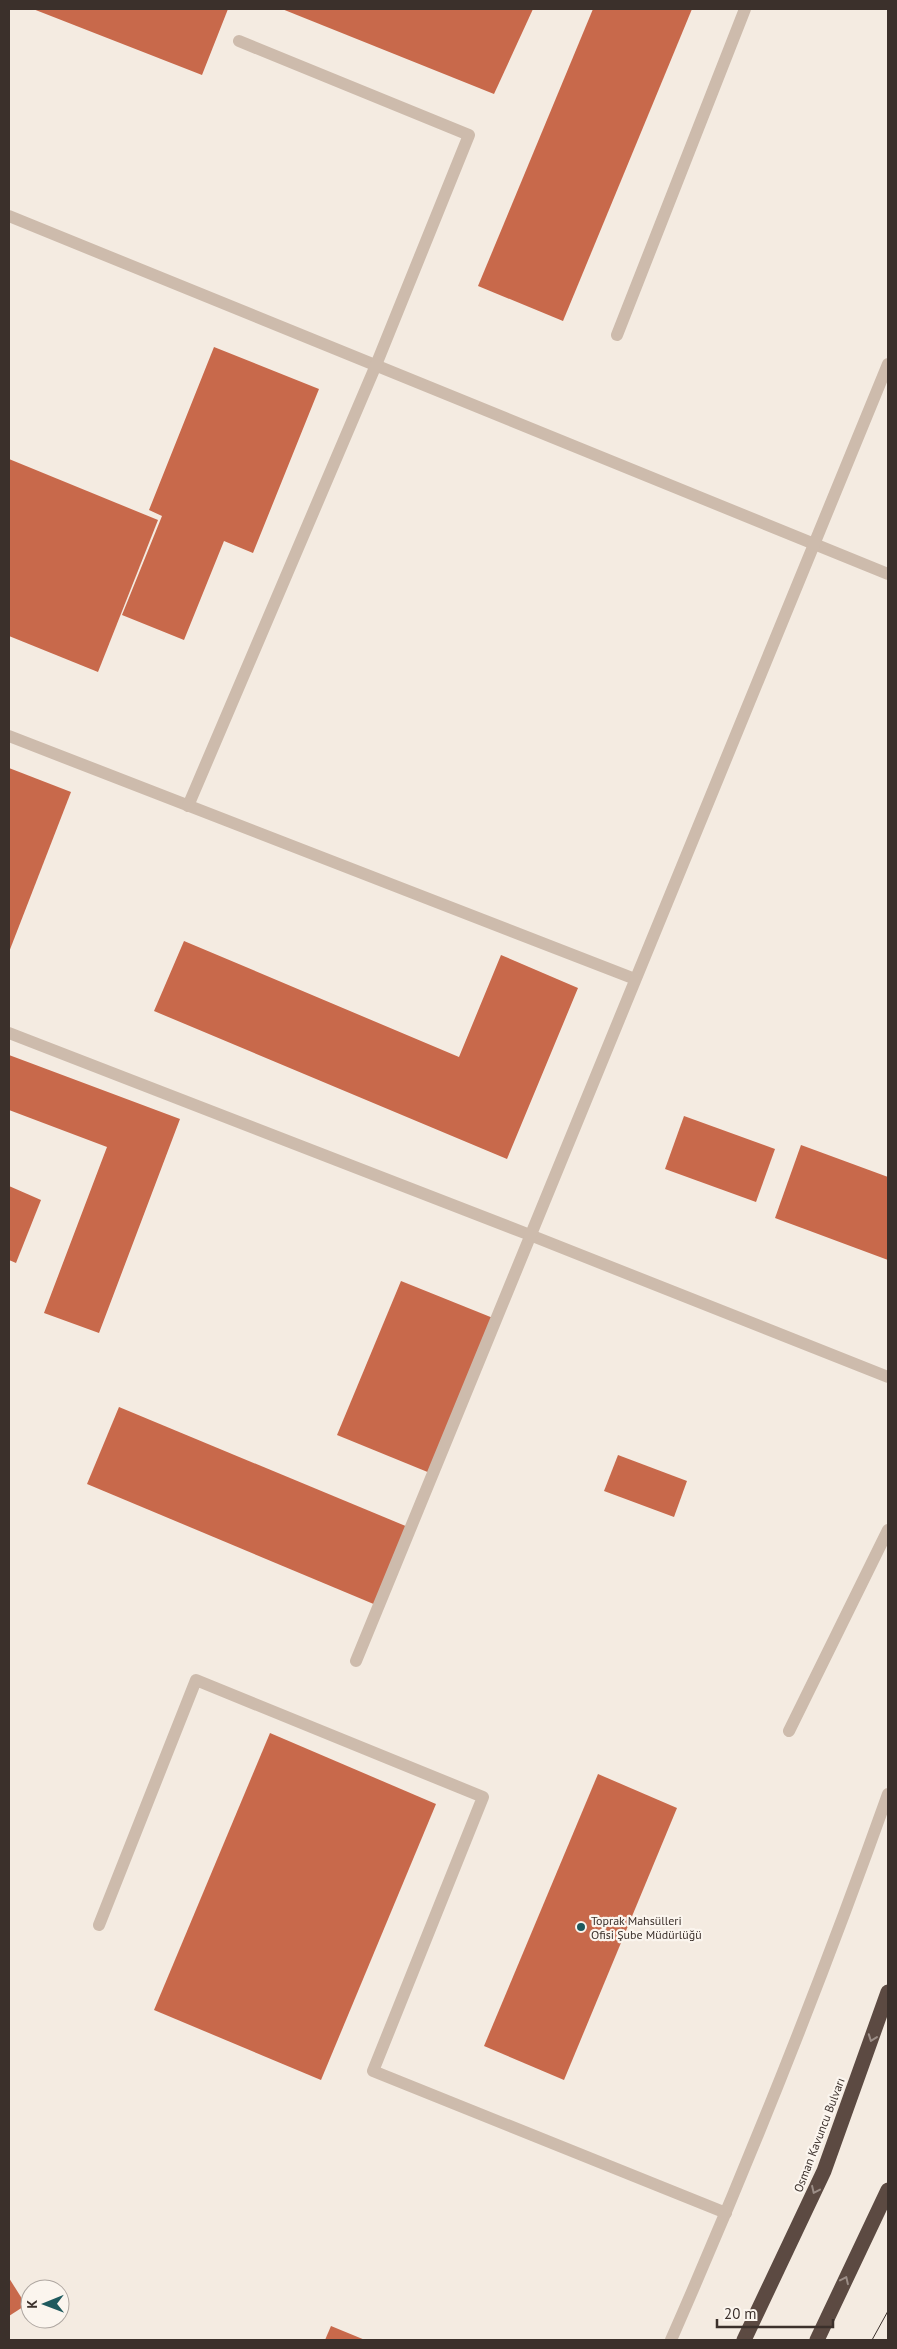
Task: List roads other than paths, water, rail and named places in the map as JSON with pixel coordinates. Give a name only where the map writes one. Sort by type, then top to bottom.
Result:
[{"type":"highway","name":"Osman Kavuncu Bulvarı","points":[[744,2340],[824,2171],[888,1992]]},
{"type":"highway","points":[[817,2340],[888,2190]]},
{"type":"street","points":[[617,336],[745,9]]},
{"type":"street","points":[[188,806],[376,365],[469,135],[239,41]]},
{"type":"street","points":[[9,216],[888,574]]},
{"type":"street","points":[[356,1661],[888,364]]},
{"type":"street","points":[[9,736],[635,979]]},
{"type":"street","points":[[9,1033],[530,1235],[888,1377]]},
{"type":"street","points":[[789,1731],[888,1530]]},
{"type":"street","points":[[99,1926],[196,1680],[483,1797],[373,2071],[726,2213]]},
{"type":"street","points":[[671,2340],[726,2213],[816,1989],[888,1794]]},
{"type":"tram line","points":[[872,2340],[888,2311]]},
{"type":"place","name":"Toprak Mahsülleri Ofisi Şube Müdürlüğü","points":[[581,1927]]}]
